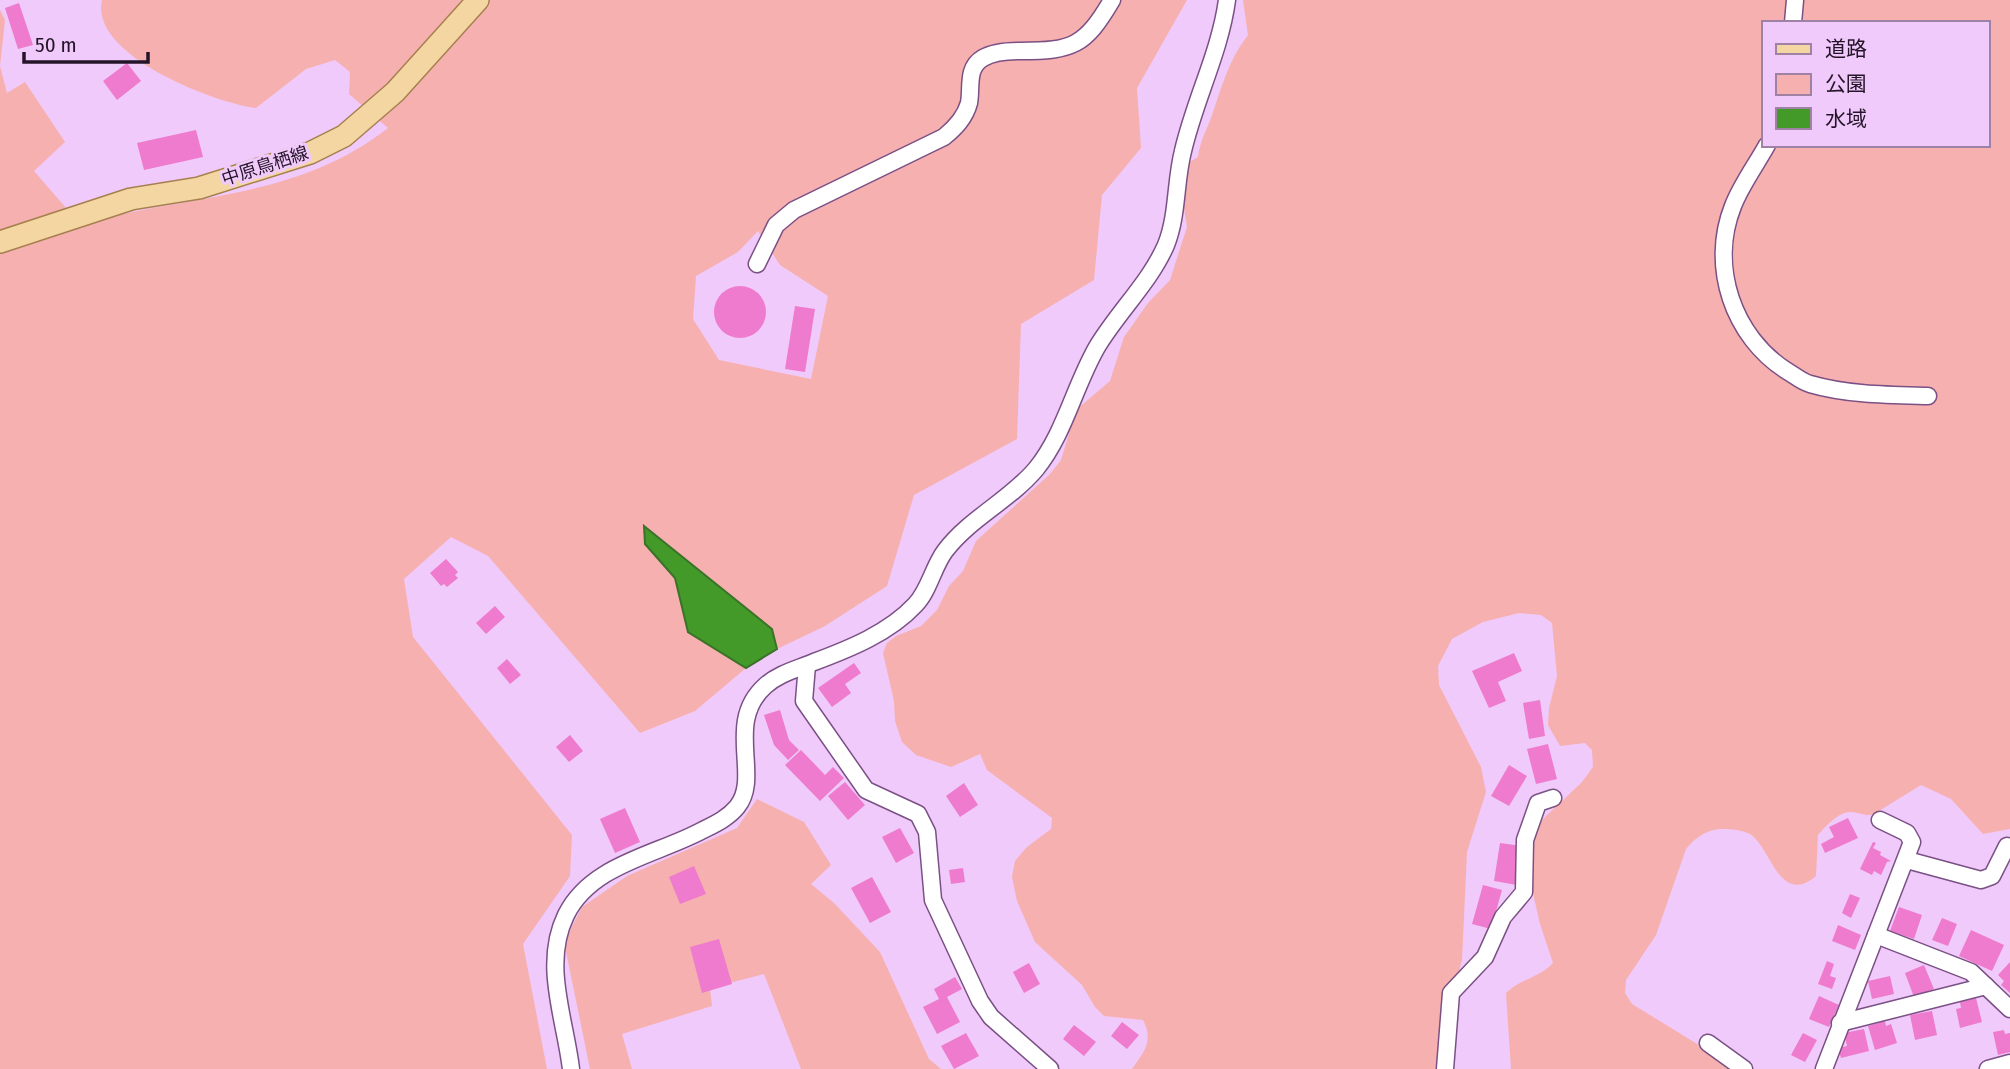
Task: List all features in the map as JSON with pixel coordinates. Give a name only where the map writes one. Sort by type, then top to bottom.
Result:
[{"type":"main road","name":"中原鳥栖線","points":[[0,242],[131,199],[199,188],[310,153],[344,136],[395,92],[478,0]]},
{"type":"street","points":[[757,264],[776,225],[794,210],[944,138],[959,125],[969,104],[971,73],[982,58],[1006,51],[1055,51],[1078,43],[1096,28],[1112,0]]},
{"type":"street","points":[[571,1069],[554,973],[559,934],[567,914],[594,880],[692,836],[735,810],[744,796],[745,719],[754,700],[766,685],[884,630],[917,604],[943,553],[968,525],[1034,471],[1055,442],[1097,346],[1165,246],[1173,223],[1181,154],[1223,29],[1227,0]]},
{"type":"street","points":[[1793,21],[1795,0]]},
{"type":"street","points":[[1766,147],[1732,207],[1723,249],[1727,291],[1743,329],[1770,360],[1807,383],[1846,391],[1928,396]]},
{"type":"street","points":[[807,665],[804,701],[866,790],[918,814],[927,832],[933,900],[980,1001],[991,1017],[1049,1069]]},
{"type":"street","points":[[1445,1069],[1451,993],[1485,957],[1503,917],[1524,892],[1525,840],[1538,803],[1553,798]]},
{"type":"street","points":[[1824,1069],[1840,1023],[1907,860],[1912,837],[1880,820]]},
{"type":"street","points":[[1907,860],[1981,880],[1992,876],[2007,846]]},
{"type":"street","points":[[1876,935],[1971,972],[2010,1009]]},
{"type":"street","points":[[1840,1023],[1986,986]]},
{"type":"street","points":[[1708,1043],[1744,1069]]},
{"type":"street","points":[[1988,1069],[2010,1063]]},
{"type":"green space","points":[[102,0],[1187,0],[1137,88],[1141,148],[1102,195],[1094,280],[1021,324],[1017,439],[914,495],[887,586],[825,626],[777,649],[772,629],[645,527],[645,544],[675,578],[688,632],[746,668],[695,711],[640,733],[488,556],[451,537],[404,579],[413,637],[572,835],[570,876],[523,944],[547,1069],[0,1069],[0,253],[117,215],[258,188],[292,178],[325,166],[388,128],[349,94],[350,72],[335,60],[306,69],[256,108],[213,97],[159,73],[134,57],[115,39],[103,20]],"holes":[[[758,231],[780,265],[828,296],[811,379],[719,360],[693,319],[696,276],[738,252]]]},
{"type":"green space","points":[[1243,0],[2010,0],[2010,829],[1983,834],[1951,799],[1921,785],[1874,814],[1846,813],[1833,820],[1818,835],[1816,876],[1803,884],[1784,880],[1750,834],[1717,829],[1702,834],[1694,841],[1686,849],[1656,935],[1626,980],[1625,993],[1632,1004],[1738,1069],[1511,1069],[1506,993],[1553,963],[1540,924],[1527,867],[1534,832],[1593,767],[1592,750],[1585,743],[1560,746],[1548,725],[1557,676],[1552,623],[1541,615],[1519,613],[1483,622],[1452,639],[1438,666],[1439,685],[1481,767],[1486,792],[1467,852],[1462,960],[1449,1010],[1440,1069],[1132,1069],[1144,1052],[1148,1040],[1143,1020],[1104,1016],[1095,1007],[1082,985],[1035,942],[1017,901],[1012,877],[1015,861],[1027,847],[1051,829],[1052,818],[987,770],[980,754],[951,767],[916,755],[902,742],[895,721],[894,701],[883,653],[887,643],[896,636],[921,626],[937,610],[949,586],[963,571],[976,541],[1050,474],[1061,460],[1076,410],[1110,381],[1124,337],[1148,303],[1170,280],[1187,227],[1182,196],[1188,163],[1198,157],[1202,140],[1236,54],[1248,35]]},
{"type":"green space","points":[[0,10],[5,20],[0,66]]},
{"type":"green space","points":[[0,66],[7,93],[25,82],[65,142],[34,171],[67,209],[0,231]]},
{"type":"green space","points":[[757,799],[804,822],[831,865],[811,884],[834,903],[880,952],[929,1059],[941,1069],[801,1069],[764,974],[710,988],[712,1006],[622,1034],[632,1069],[590,1069],[564,942],[582,907],[627,876],[737,828]]},
{"type":"water","points":[[644,526],[772,629],[777,649],[746,668],[688,632],[675,578],[645,544]]},
{"type":"building","points":[[19,3],[33,45],[18,49],[5,8]]},
{"type":"building","points":[[127,63],[141,81],[117,100],[103,81]]},
{"type":"building","points":[[196,130],[203,157],[144,170],[137,143]]},
{"type":"building","points":[[740,286],[759,293],[766,312],[759,331],[740,338],[721,331],[714,312],[721,293]]},
{"type":"building","points":[[795,306],[815,309],[805,372],[785,369]]},
{"type":"building","points":[[446,559],[458,572],[455,575],[458,578],[447,587],[444,584],[441,586],[430,573]]},
{"type":"building","points":[[495,606],[505,617],[486,634],[476,623]]},
{"type":"building","points":[[1514,653],[1522,671],[1498,682],[1506,701],[1489,708],[1472,671]]},
{"type":"building","points":[[507,659],[521,675],[510,684],[497,668]]},
{"type":"building","points":[[854,663],[861,673],[845,684],[851,693],[832,707],[818,688]]},
{"type":"building","points":[[1540,700],[1545,736],[1529,739],[1523,703]]},
{"type":"building","points":[[780,710],[789,740],[799,750],[788,760],[774,745],[764,715]]},
{"type":"building","points":[[570,735],[583,751],[569,762],[556,747]]},
{"type":"building","points":[[1548,744],[1557,779],[1536,784],[1527,749]]},
{"type":"building","points":[[801,750],[825,775],[833,767],[844,778],[820,801],[785,765]]},
{"type":"building","points":[[1509,765],[1527,776],[1509,806],[1491,796]]},
{"type":"building","points":[[845,782],[865,805],[848,820],[828,796]]},
{"type":"building","points":[[964,783],[978,805],[960,817],[946,796]]},
{"type":"building","points":[[625,808],[640,842],[615,853],[600,819]]},
{"type":"building","points":[[1848,818],[1858,838],[1825,853],[1821,844],[1834,837],[1829,827]]},
{"type":"building","points":[[900,828],[914,853],[896,863],[882,837]]},
{"type":"building","points":[[1873,842],[1876,843],[1873,848],[1891,861],[1887,862],[1881,875],[1874,871],[1872,875],[1860,869]]},
{"type":"building","points":[[1500,843],[1522,846],[1517,885],[1494,881]]},
{"type":"building","points":[[694,866],[706,894],[680,904],[669,877]]},
{"type":"building","points":[[963,868],[965,882],[951,884],[949,870]]},
{"type":"building","points":[[872,877],[891,912],[870,923],[851,888]]},
{"type":"building","points":[[1483,885],[1502,890],[1491,929],[1472,924]]},
{"type":"building","points":[[1850,894],[1860,898],[1851,918],[1842,913]]},
{"type":"building","points":[[1899,907],[1922,915],[1914,939],[1890,931]]},
{"type":"building","points":[[1942,918],[1957,924],[1948,946],[1932,940]]},
{"type":"building","points":[[1838,925],[1861,935],[1855,950],[1832,941]]},
{"type":"building","points":[[1971,930],[2004,945],[1992,971],[1959,956]]},
{"type":"building","points":[[719,939],[732,984],[702,993],[690,947]]},
{"type":"building","points":[[1827,961],[1834,964],[1830,976],[1836,978],[1832,989],[1818,984]]},
{"type":"building","points":[[2010,962],[2010,993],[2001,985],[2004,981],[1998,975]]},
{"type":"building","points":[[1029,963],[1040,984],[1024,993],[1013,972]]},
{"type":"building","points":[[1924,965],[1934,989],[1914,997],[1905,973]]},
{"type":"building","points":[[1890,976],[1894,994],[1872,999],[1868,981]]},
{"type":"building","points":[[955,977],[962,989],[947,997],[960,1022],[937,1034],[923,1007],[939,999],[934,989]]},
{"type":"building","points":[[1819,996],[1839,1005],[1829,1027],[1809,1019]]},
{"type":"building","points":[[1976,998],[1982,1022],[1960,1028],[1956,1009],[1961,1008],[1960,1002]]},
{"type":"building","points":[[1932,1011],[1937,1035],[1915,1040],[1910,1015]]},
{"type":"building","points":[[1885,1021],[1886,1026],[1891,1024],[1897,1043],[1875,1050],[1868,1026]]},
{"type":"building","points":[[1122,1022],[1139,1035],[1127,1049],[1111,1036]]},
{"type":"building","points":[[1074,1025],[1096,1042],[1084,1056],[1063,1039]]},
{"type":"building","points":[[1864,1029],[1869,1051],[1841,1058],[1838,1048],[1847,1046],[1844,1033]]},
{"type":"building","points":[[2004,1030],[2005,1034],[2010,1033],[2010,1052],[1998,1055],[1993,1032]]},
{"type":"building","points":[[966,1033],[979,1056],[954,1069],[941,1046]]},
{"type":"building","points":[[1803,1033],[1817,1040],[1805,1062],[1791,1055]]}]
